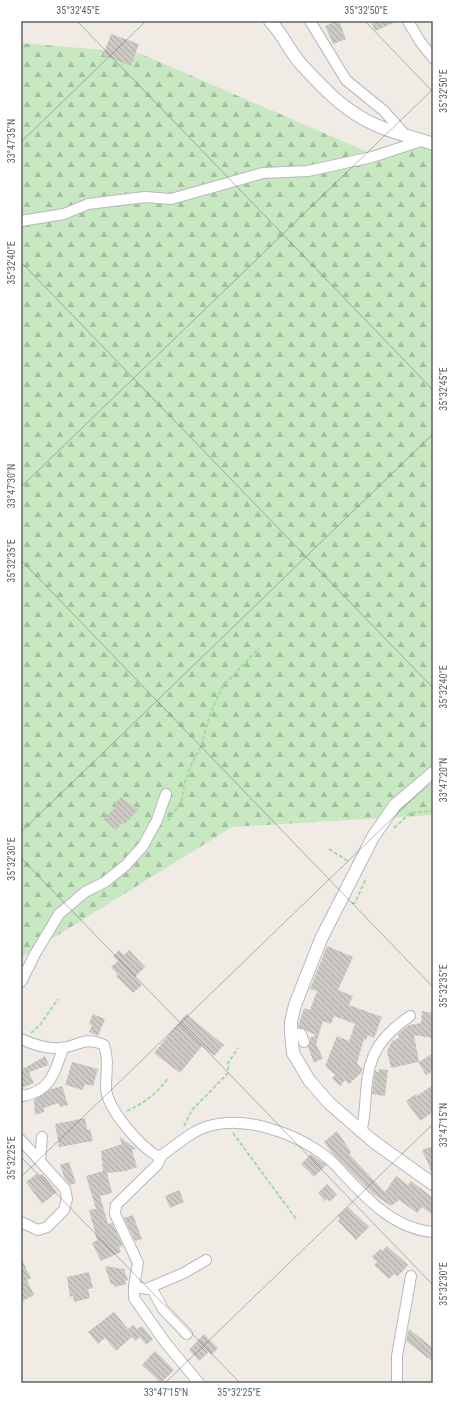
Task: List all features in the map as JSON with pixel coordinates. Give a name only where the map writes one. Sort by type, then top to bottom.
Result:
[{"type":"street","points":[[270,21],[293,55],[320,85],[339,102],[364,120],[406,136],[428,142]]},
{"type":"street","points":[[310,21],[346,80],[384,112],[406,136]]},
{"type":"street","points":[[408,21],[433,58]]},
{"type":"street","points":[[21,221],[64,214],[88,204],[145,197],[171,199],[263,173],[308,170],[428,142]]},
{"type":"street","points":[[433,773],[408,793],[386,816],[356,869],[321,939],[295,1005],[291,1022],[293,1053],[309,1080],[329,1103],[361,1132],[433,1184]]},
{"type":"street","points":[[21,982],[35,954],[59,914],[85,892],[105,882],[126,865],[143,846],[157,820],[166,794]]},
{"type":"street","points":[[361,1132],[365,1119],[366,1091],[372,1056],[386,1036],[397,1025],[410,1016]]},
{"type":"street","points":[[291,1033],[301,1034],[304,1042]]},
{"type":"street","points":[[25,1037],[43,1047],[63,1048],[89,1040],[104,1045],[108,1056],[107,1093],[112,1108],[121,1120],[152,1153],[157,1156],[162,1155]]},
{"type":"street","points":[[21,1094],[23,1096],[39,1091],[52,1078],[57,1070],[63,1048]]},
{"type":"street","points":[[199,1383],[142,1311],[134,1298],[134,1286],[138,1263],[115,1214],[115,1208],[157,1165],[162,1155],[195,1132],[208,1126],[226,1122],[249,1124],[288,1135],[325,1155],[339,1168],[356,1189],[402,1225],[433,1232]]},
{"type":"street","points":[[40,1160],[42,1136]]},
{"type":"street","points":[[21,1140],[40,1160],[56,1182],[65,1189],[67,1200],[64,1210],[47,1227],[38,1230],[21,1222]]},
{"type":"street","points":[[134,1286],[146,1289],[184,1273],[206,1260]]},
{"type":"street","points":[[397,1383],[397,1356],[411,1276]]},
{"type":"street","points":[[151,1287],[163,1309],[187,1334]]},
{"type":"path","points":[[166,823],[182,800],[184,786],[192,763],[201,747],[210,714],[223,686],[259,648]]},
{"type":"path","points":[[390,832],[410,813],[433,811]]},
{"type":"path","points":[[329,849],[348,861],[356,869]]},
{"type":"path","points":[[337,906],[355,903],[368,872]]},
{"type":"path","points":[[25,1037],[40,1025],[58,999]]},
{"type":"path","points":[[183,1129],[192,1110],[228,1073],[228,1063],[238,1048]]},
{"type":"path","points":[[112,1108],[127,1111],[135,1107],[161,1089],[168,1078]]},
{"type":"path","points":[[226,1122],[238,1141],[297,1220]]},
{"type":"green space","points":[[21,43],[139,53],[377,156],[433,138],[433,815],[232,827],[21,958]]},
{"type":"building","points":[[339,21],[346,39],[333,44],[325,26]]},
{"type":"building","points":[[371,21],[398,21],[375,31]]},
{"type":"building","points":[[111,34],[139,44],[131,66],[103,55]]},
{"type":"building","points":[[121,797],[138,810],[124,825],[122,823],[116,830],[104,819],[116,806],[114,804]]},
{"type":"building","points":[[327,946],[353,957],[338,990],[353,996],[349,1005],[382,1017],[374,1038],[368,1035],[366,1040],[364,1039],[357,1063],[362,1069],[362,1072],[349,1084],[345,1080],[340,1086],[332,1078],[335,1075],[325,1066],[337,1036],[349,1041],[355,1024],[334,1016],[331,1024],[323,1021],[316,1044],[323,1058],[314,1063],[308,1047],[310,1038],[316,1035],[298,1027],[304,1008],[310,1010],[317,991],[310,989]]},
{"type":"building","points":[[119,950],[124,955],[129,950],[145,967],[135,977],[142,985],[133,993],[116,976],[118,975],[111,967],[118,961],[113,956]]},
{"type":"building","points":[[422,1011],[433,1013],[433,1038],[414,1035],[419,1062],[433,1053],[433,1071],[426,1075],[418,1062],[391,1068],[387,1051],[392,1041],[399,1038],[398,1034],[409,1025],[421,1023]]},
{"type":"building","points":[[93,1014],[105,1019],[98,1036],[89,1032],[92,1025],[89,1024]]},
{"type":"building","points":[[186,1014],[224,1045],[214,1056],[202,1046],[180,1073],[154,1053]]},
{"type":"building","points":[[45,1056],[49,1065],[29,1072],[34,1083],[21,1088],[21,1070]]},
{"type":"building","points":[[72,1062],[98,1069],[93,1086],[85,1084],[83,1090],[65,1085]]},
{"type":"building","points":[[379,1069],[388,1070],[385,1096],[372,1094],[375,1071],[379,1072]]},
{"type":"building","points":[[433,1085],[433,1112],[420,1121],[406,1101],[416,1094],[417,1096]]},
{"type":"building","points":[[62,1086],[68,1105],[60,1107],[59,1103],[44,1108],[44,1112],[35,1115],[34,1100],[51,1089]]},
{"type":"building","points":[[85,1118],[87,1129],[90,1129],[93,1141],[59,1147],[55,1124]]},
{"type":"building","points":[[337,1131],[351,1152],[349,1154],[385,1192],[396,1176],[408,1185],[411,1181],[433,1198],[433,1215],[422,1207],[417,1213],[399,1200],[391,1206],[373,1194],[332,1153],[324,1142]]},
{"type":"building","points":[[119,1136],[136,1149],[132,1150],[137,1167],[126,1171],[107,1173],[112,1193],[100,1196],[108,1224],[112,1223],[123,1246],[119,1247],[121,1252],[101,1261],[92,1243],[97,1240],[89,1210],[96,1209],[86,1176],[103,1171],[101,1151],[122,1144]]},
{"type":"building","points":[[433,1146],[433,1175],[422,1150]]},
{"type":"building","points":[[311,1154],[326,1165],[314,1177],[301,1164]]},
{"type":"building","points":[[69,1162],[76,1183],[70,1185],[65,1179],[60,1165]]},
{"type":"building","points":[[38,1173],[39,1176],[42,1174],[57,1192],[42,1204],[26,1182]]},
{"type":"building","points":[[327,1184],[337,1195],[329,1202],[328,1199],[325,1201],[318,1193]]},
{"type":"building","points":[[179,1190],[184,1202],[170,1208],[165,1196]]},
{"type":"building","points":[[348,1207],[369,1227],[356,1240],[338,1221],[340,1218],[338,1216]]},
{"type":"building","points":[[133,1215],[142,1239],[135,1241],[124,1218]]},
{"type":"building","points":[[387,1246],[408,1265],[397,1277],[394,1274],[389,1279],[374,1265],[377,1262],[372,1257],[380,1249],[382,1251]]},
{"type":"building","points":[[21,1258],[31,1278],[27,1280],[34,1295],[21,1302]]},
{"type":"building","points":[[105,1266],[124,1269],[128,1280],[125,1281],[126,1284],[115,1287],[114,1284],[111,1285]]},
{"type":"building","points":[[89,1272],[93,1288],[88,1289],[90,1298],[74,1302],[73,1296],[70,1297],[67,1277]]},
{"type":"building","points":[[114,1312],[128,1329],[133,1325],[137,1329],[142,1326],[153,1339],[146,1345],[140,1337],[135,1341],[132,1337],[116,1351],[105,1338],[98,1344],[88,1332]]},
{"type":"building","points":[[409,1329],[433,1348],[433,1362],[406,1341]]},
{"type":"building","points":[[204,1334],[218,1348],[211,1355],[209,1352],[199,1361],[189,1350]]},
{"type":"building","points":[[155,1351],[174,1370],[161,1383],[142,1365]]}]
